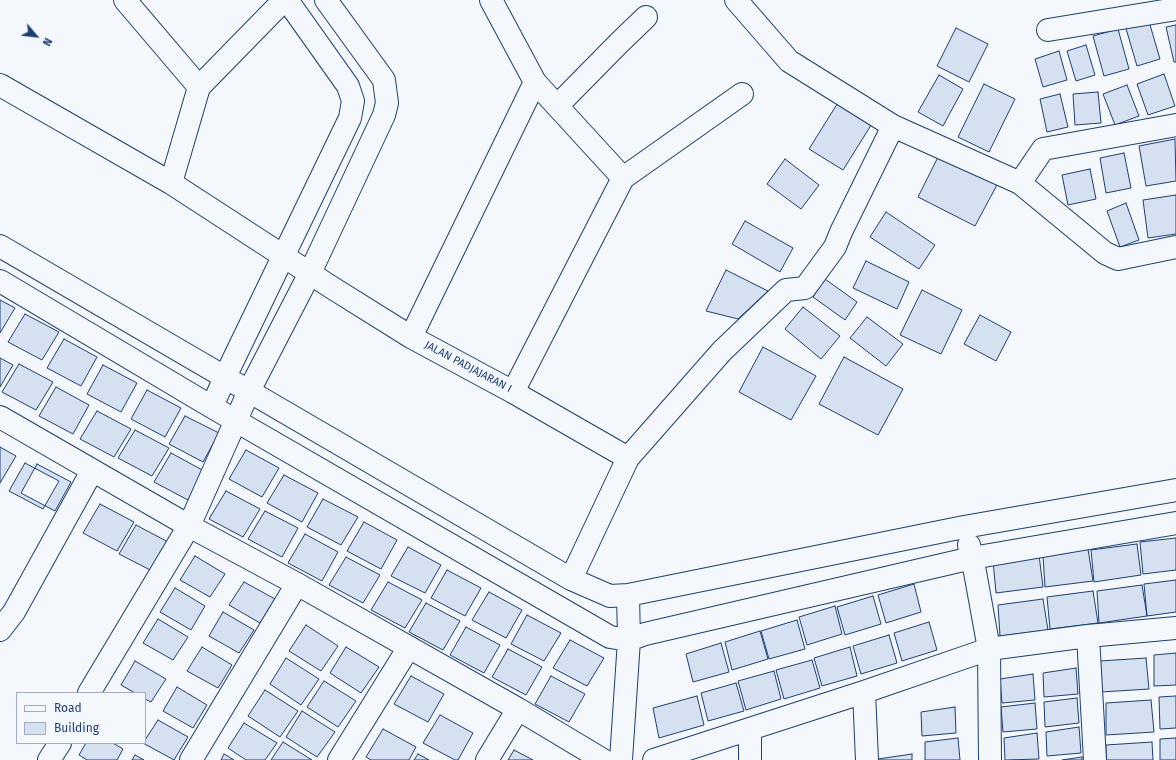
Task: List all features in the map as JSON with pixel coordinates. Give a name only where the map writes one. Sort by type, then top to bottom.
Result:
[{"type":"street","points":[[125,0],[199,87]]},
{"type":"street","points":[[171,183],[199,87],[284,0]]},
{"type":"street","points":[[212,407],[350,118],[353,101],[348,86],[287,0]]},
{"type":"street","points":[[90,692],[189,526],[249,391],[310,273],[384,115],[386,102],[384,80],[326,0]]},
{"type":"street","points":[[491,0],[535,82],[623,178]]},
{"type":"street","points":[[736,0],[789,61],[893,126],[1020,183],[1105,253],[1118,259],[1176,247]]},
{"type":"street","points":[[1048,30],[1176,8]]},
{"type":"street","points":[[557,106],[646,17]]},
{"type":"street","points":[[411,337],[535,82]]},
{"type":"street","name":"JALAN PADJAJARAN I","points":[[0,85],[171,183],[411,337],[513,392],[628,458]]},
{"type":"street","points":[[513,392],[623,178],[742,94]]},
{"type":"street","points":[[1020,183],[1043,149],[1176,125]]},
{"type":"street","points":[[571,579],[628,458],[722,351],[786,290],[805,288],[835,247],[893,126]]},
{"type":"street","points":[[0,246],[571,579],[610,596],[628,594],[964,527],[1176,490]]},
{"type":"street","points":[[0,281],[212,407],[610,637],[629,640],[645,634],[972,558],[1176,524]]},
{"type":"street","points":[[0,417],[189,526],[297,584],[518,709],[603,760]]},
{"type":"street","points":[[0,630],[14,612],[92,471]]},
{"type":"street","points":[[964,527],[972,558],[989,649],[990,760]]},
{"type":"street","points":[[191,760],[297,584]]},
{"type":"street","points":[[621,760],[629,640],[628,594]]},
{"type":"street","points":[[654,760],[864,692],[989,649],[1088,636],[1176,628]]},
{"type":"street","points":[[1088,636],[1095,760]]},
{"type":"street","points":[[339,760],[408,647]]},
{"type":"street","points":[[864,692],[867,760]]},
{"type":"street","points":[[486,760],[518,709]]},
{"type":"street","points":[[750,729],[750,760]]},
{"type":"street","points":[[49,760],[59,744]]},
{"type":"building","points":[[1148,18],[1160,59],[1137,66],[1125,25]]},
{"type":"building","points":[[1176,25],[1176,62],[1174,62],[1166,27]]},
{"type":"building","points":[[956,28],[988,44],[969,82],[937,66]]},
{"type":"building","points":[[1118,29],[1129,69],[1104,76],[1093,36]]},
{"type":"building","points":[[1086,45],[1095,75],[1076,81],[1067,51]]},
{"type":"building","points":[[1059,51],[1067,80],[1043,87],[1035,59]]},
{"type":"building","points":[[1164,74],[1175,106],[1148,115],[1137,84]]},
{"type":"building","points":[[939,75],[963,89],[943,126],[918,112]]},
{"type":"building","points":[[984,84],[1015,99],[989,152],[958,137]]},
{"type":"building","points":[[1127,85],[1139,116],[1115,125],[1103,94]]},
{"type":"building","points":[[1098,92],[1101,123],[1075,125],[1073,94]]},
{"type":"building","points":[[1060,94],[1068,127],[1047,132],[1040,99]]},
{"type":"building","points":[[839,101],[873,122],[843,170],[809,149]]},
{"type":"building","points":[[1175,139],[1176,181],[1146,186],[1139,146]]},
{"type":"building","points":[[940,153],[998,183],[975,226],[918,197]]},
{"type":"building","points":[[1124,153],[1131,188],[1106,193],[1100,158]]},
{"type":"building","points":[[785,159],[819,185],[801,209],[767,184]]},
{"type":"building","points":[[1090,169],[1096,199],[1068,205],[1062,175]]},
{"type":"building","points":[[1176,195],[1176,234],[1148,238],[1143,200]]},
{"type":"building","points":[[1126,203],[1139,240],[1120,247],[1107,211]]},
{"type":"building","points":[[886,212],[935,245],[919,269],[870,237]]},
{"type":"building","points":[[745,221],[793,248],[780,272],[732,244]]},
{"type":"building","points":[[866,261],[909,282],[897,309],[853,288]]},
{"type":"building","points":[[726,270],[768,291],[738,319],[706,311]]},
{"type":"building","points":[[825,279],[857,302],[845,320],[813,297]]},
{"type":"building","points":[[922,290],[962,310],[941,354],[900,335]]},
{"type":"building","points":[[0,300],[15,308],[0,333]]},
{"type":"building","points":[[803,307],[840,336],[821,359],[785,329]]},
{"type":"building","points":[[25,314],[59,332],[42,360],[8,342]]},
{"type":"building","points":[[980,315],[1011,332],[996,361],[964,344]]},
{"type":"building","points":[[867,317],[903,344],[886,366],[850,338]]},
{"type":"building","points":[[64,339],[97,357],[81,386],[47,368]]},
{"type":"building","points":[[763,347],[816,376],[791,420],[739,392]]},
{"type":"building","points":[[844,357],[903,389],[878,435],[819,404]]},
{"type":"building","points":[[0,358],[13,365],[0,387]]},
{"type":"building","points":[[19,364],[53,382],[36,410],[2,392]]},
{"type":"building","points":[[103,365],[137,383],[121,412],[87,394]]},
{"type":"building","points":[[56,387],[89,405],[73,434],[39,416]]},
{"type":"building","points":[[147,390],[181,408],[165,437],[131,419]]},
{"type":"building","points":[[97,411],[131,429],[114,457],[80,439]]},
{"type":"building","points":[[185,416],[219,433],[203,462],[169,444]]},
{"type":"building","points":[[135,430],[169,448],[152,476],[118,458]]},
{"type":"building","points":[[0,447],[16,456],[0,483]]},
{"type":"building","points":[[246,450],[279,468],[262,497],[229,479]]},
{"type":"building","points":[[171,453],[204,471],[188,500],[154,482]]},
{"type":"building","points":[[25,463],[59,481],[43,509],[9,491]]},
{"type":"building","points":[[37,464],[71,482],[55,511],[21,493]]},
{"type":"building","points":[[284,475],[318,493],[302,522],[267,503]]},
{"type":"building","points":[[226,491],[260,509],[243,537],[209,519]]},
{"type":"building","points":[[323,499],[358,517],[341,545],[307,527]]},
{"type":"building","points":[[100,504],[134,522],[117,551],[83,533]]},
{"type":"building","points":[[265,511],[298,528],[282,557],[248,539]]},
{"type":"building","points":[[364,522],[397,540],[381,569],[347,551]]},
{"type":"building","points":[[136,525],[170,543],[154,572],[119,554]]},
{"type":"building","points":[[305,534],[338,552],[322,581],[288,563]]},
{"type":"building","points":[[1176,538],[1176,570],[1143,574],[1140,542]]},
{"type":"building","points":[[1137,544],[1141,575],[1094,582],[1091,550]]},
{"type":"building","points":[[408,547],[441,565],[425,593],[391,576]]},
{"type":"building","points":[[1088,549],[1093,581],[1045,587],[1043,556]]},
{"type":"building","points":[[1039,555],[1043,587],[996,593],[993,561]]},
{"type":"building","points":[[195,556],[225,574],[210,597],[180,580]]},
{"type":"building","points":[[346,557],[380,575],[363,603],[329,585]]},
{"type":"building","points":[[447,570],[481,588],[465,616],[431,598]]},
{"type":"building","points":[[1176,580],[1176,612],[1147,616],[1144,584]]},
{"type":"building","points":[[244,582],[275,599],[260,623],[229,605]]},
{"type":"building","points":[[388,582],[422,600],[405,628],[371,610]]},
{"type":"building","points":[[914,584],[921,612],[886,623],[878,595]]},
{"type":"building","points":[[1142,585],[1147,616],[1099,623],[1097,591]]},
{"type":"building","points":[[175,588],[205,606],[191,630],[160,612]]},
{"type":"building","points":[[1093,591],[1098,623],[1050,629],[1047,597]]},
{"type":"building","points":[[489,592],[522,610],[506,638],[472,620]]},
{"type":"building","points":[[873,596],[881,624],[845,635],[837,607]]},
{"type":"building","points":[[1043,599],[1048,630],[1000,636],[998,605]]},
{"type":"building","points":[[426,603],[460,621],[443,650],[409,632]]},
{"type":"building","points":[[835,606],[842,634],[807,645],[799,617]]},
{"type":"building","points":[[223,612],[254,630],[239,653],[209,636]]},
{"type":"building","points":[[527,615],[561,633],[544,661],[511,644]]},
{"type":"building","points":[[158,619],[188,637],[173,660],[143,643]]},
{"type":"building","points":[[797,620],[805,649],[769,659],[761,631]]},
{"type":"building","points":[[929,622],[937,650],[902,661],[894,633]]},
{"type":"building","points":[[306,625],[338,646],[321,671],[289,651]]},
{"type":"building","points":[[466,627],[500,645],[484,673],[450,655]]},
{"type":"building","points":[[760,631],[768,659],[732,670],[725,642]]},
{"type":"building","points":[[889,635],[897,663],[861,674],[853,646]]},
{"type":"building","points":[[570,640],[604,658],[587,686],[553,668]]},
{"type":"building","points":[[721,643],[729,672],[693,682],[686,654]]},
{"type":"building","points":[[202,647],[232,665],[218,688],[187,671]]},
{"type":"building","points":[[346,647],[379,667],[361,693],[330,673]]},
{"type":"building","points":[[850,647],[857,676],[822,686],[814,658]]},
{"type":"building","points":[[508,649],[542,667],[526,695],[492,677]]},
{"type":"building","points":[[1176,653],[1176,685],[1154,686],[1154,655]]},
{"type":"building","points":[[286,658],[319,679],[301,705],[270,684]]},
{"type":"building","points":[[1146,658],[1149,689],[1101,692],[1100,661]]},
{"type":"building","points":[[812,660],[820,688],[784,699],[776,670]]},
{"type":"building","points":[[135,661],[166,679],[151,702],[146,700],[146,692],[133,692],[121,685]]},
{"type":"building","points":[[1076,668],[1078,694],[1044,697],[1043,673]]},
{"type":"building","points":[[774,671],[781,699],[746,710],[738,681]]},
{"type":"building","points":[[1033,674],[1035,700],[1002,703],[1000,679]]},
{"type":"building","points":[[411,676],[444,694],[428,722],[394,704]]},
{"type":"building","points":[[551,676],[585,694],[569,722],[535,704]]},
{"type":"building","points":[[324,681],[356,701],[338,727],[307,707]]},
{"type":"building","points":[[736,683],[744,711],[708,721],[701,693]]},
{"type":"building","points":[[177,687],[207,705],[193,728],[163,711]]},
{"type":"building","points":[[265,690],[298,711],[280,737],[248,716]]},
{"type":"building","points":[[697,696],[704,725],[659,738],[653,708]]},
{"type":"building","points":[[1176,696],[1176,728],[1160,729],[1159,697]]},
{"type":"building","points":[[1077,698],[1079,723],[1045,727],[1044,702]]},
{"type":"building","points":[[1151,700],[1154,732],[1106,735],[1106,703]]},
{"type":"building","points":[[1035,703],[1037,729],[1003,732],[1001,707]]},
{"type":"building","points":[[955,707],[956,733],[922,736],[921,712]]},
{"type":"building","points":[[302,711],[335,732],[317,757],[286,737]]},
{"type":"building","points":[[440,715],[473,733],[458,760],[455,760],[423,743]]},
{"type":"building","points":[[158,720],[188,737],[174,760],[145,744],[146,738]]},
{"type":"building","points":[[244,723],[277,743],[265,760],[246,760],[228,748]]},
{"type":"building","points":[[1079,727],[1081,753],[1047,756],[1046,732]]},
{"type":"building","points":[[383,729],[416,747],[409,760],[371,760],[366,757]]},
{"type":"building","points":[[1037,733],[1039,759],[1005,760],[1004,738]]},
{"type":"building","points":[[958,738],[960,760],[925,760],[925,742]]},
{"type":"building","points":[[1176,738],[1176,760],[1160,760],[1160,739]]},
{"type":"building","points":[[283,742],[312,760],[271,760]]},
{"type":"building","points":[[1152,742],[1153,760],[1106,760],[1106,745]]},
{"type":"building","points":[[85,744],[115,744],[123,749],[117,760],[87,760],[79,755]]},
{"type":"building","points":[[514,750],[533,760],[508,760]]},
{"type":"building","points":[[224,754],[234,760],[221,760]]},
{"type":"building","points":[[418,754],[429,760],[414,760]]},
{"type":"building","points":[[912,754],[912,760],[878,760],[878,759]]},
{"type":"building","points":[[135,755],[144,760],[132,760]]},
{"type":"building","points":[[1082,757],[1082,760],[1062,760]]}]
